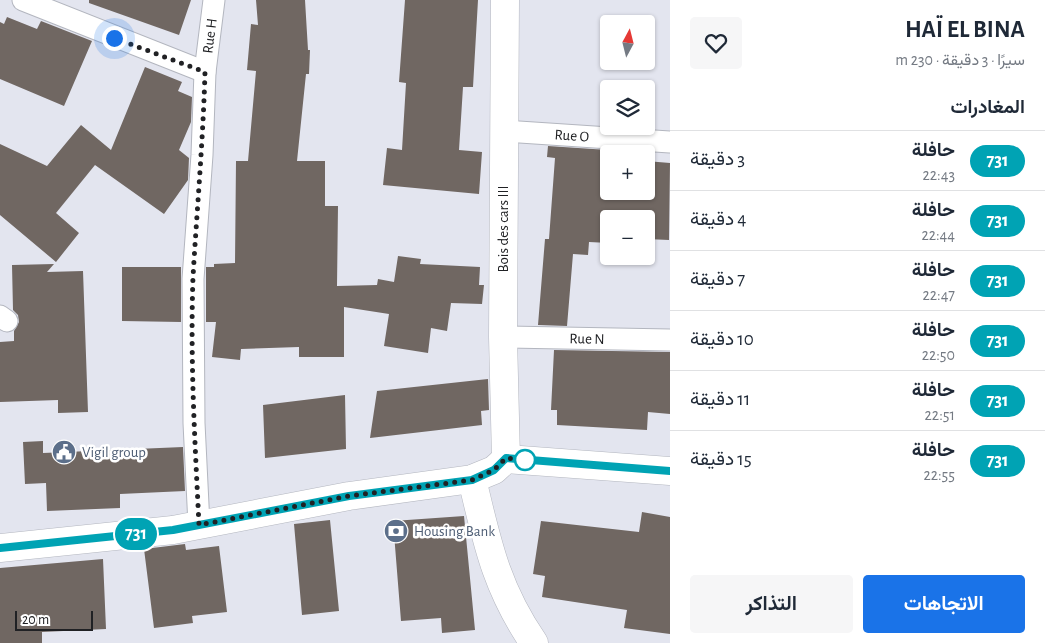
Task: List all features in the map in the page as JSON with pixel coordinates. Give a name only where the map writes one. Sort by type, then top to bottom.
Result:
[{"type":"main road","name":"Bois des cars III","points":[[505,0],[503,337],[506,458]]},
{"type":"main road","points":[[0,548],[173,530],[349,496],[472,480],[494,470],[506,458],[670,471]]},
{"type":"main road","points":[[472,480],[491,560],[511,609],[534,643]]},
{"type":"street","name":"Rue H","points":[[23,0],[205,72]]},
{"type":"street","name":"Rue H","points":[[199,525],[194,423],[193,279],[202,155],[205,72],[214,0]]},
{"type":"street","name":"Rue O","points":[[504,131],[670,142]]},
{"type":"street","name":"Rue N","points":[[503,337],[670,340]]},
{"type":"building","points":[[89,0],[191,0],[179,35],[89,3]]},
{"type":"building","points":[[256,0],[305,0],[308,50],[310,50],[309,74],[306,74],[297,161],[325,161],[325,206],[338,206],[337,286],[377,285],[378,279],[394,282],[398,256],[421,259],[420,264],[480,267],[479,285],[484,285],[482,304],[451,303],[447,331],[431,328],[428,353],[384,346],[389,314],[344,307],[344,357],[299,357],[299,347],[241,349],[240,360],[212,357],[216,322],[206,322],[206,267],[214,267],[214,264],[235,263],[236,161],[248,161],[256,71],[247,70],[251,24],[258,25]]},
{"type":"building","points":[[405,0],[478,0],[473,87],[463,87],[459,150],[482,152],[479,194],[383,185],[387,148],[402,150],[406,83],[399,82]]},
{"type":"building","points":[[7,17],[37,29],[41,21],[92,41],[64,106],[0,79],[0,22],[4,24]]},
{"type":"building","points":[[145,67],[182,82],[178,91],[192,97],[191,122],[179,150],[189,158],[188,180],[164,214],[95,165],[56,213],[79,233],[56,262],[0,215],[0,144],[47,166],[81,125],[111,150]]},
{"type":"building","points":[[548,146],[600,149],[600,200],[655,200],[655,162],[670,163],[669,240],[655,239],[655,210],[600,210],[600,243],[589,242],[588,255],[573,254],[567,326],[538,325],[545,239],[549,239],[555,158],[547,157]]},
{"type":"building","points":[[54,264],[47,272],[83,271],[88,412],[58,413],[58,400],[0,402],[0,342],[14,341],[14,331],[19,322],[18,315],[13,310],[12,265]]},
{"type":"building","points":[[122,267],[181,267],[181,322],[122,321]]},
{"type":"building","points":[[554,350],[670,352],[670,414],[648,412],[647,430],[557,425],[557,410],[551,410]]},
{"type":"building","points":[[488,379],[489,410],[481,411],[482,425],[370,438],[377,391]]},
{"type":"building","points":[[345,395],[346,449],[265,458],[263,405]]},
{"type":"building","points":[[43,441],[43,453],[183,447],[185,491],[120,494],[120,508],[47,511],[46,483],[25,484],[23,442]]},
{"type":"building","points":[[642,512],[670,517],[670,634],[624,628],[627,610],[542,597],[545,576],[533,574],[541,521],[639,532]]},
{"type":"building","points":[[464,516],[475,630],[442,633],[441,618],[401,621],[393,521]]},
{"type":"building","points":[[330,520],[339,611],[302,615],[294,524]]},
{"type":"building","points":[[185,544],[186,550],[219,546],[227,612],[192,616],[193,623],[154,628],[144,549]]},
{"type":"building","points":[[103,559],[106,629],[42,632],[42,643],[0,643],[0,568]]},
{"type":"bus line","name":"731","points":[[0,548],[173,530],[349,496],[472,480],[494,470],[506,458],[670,471]]},
{"type":"place","name":"Vigil group","points":[[64,452]]},
{"type":"place","name":"Housing Bank","points":[[396,531]]},
{"type":"route","points":[[114,38],[205,72],[202,155],[193,279],[194,423],[199,525],[349,496],[472,480],[494,470],[506,458],[525,460]]}]
